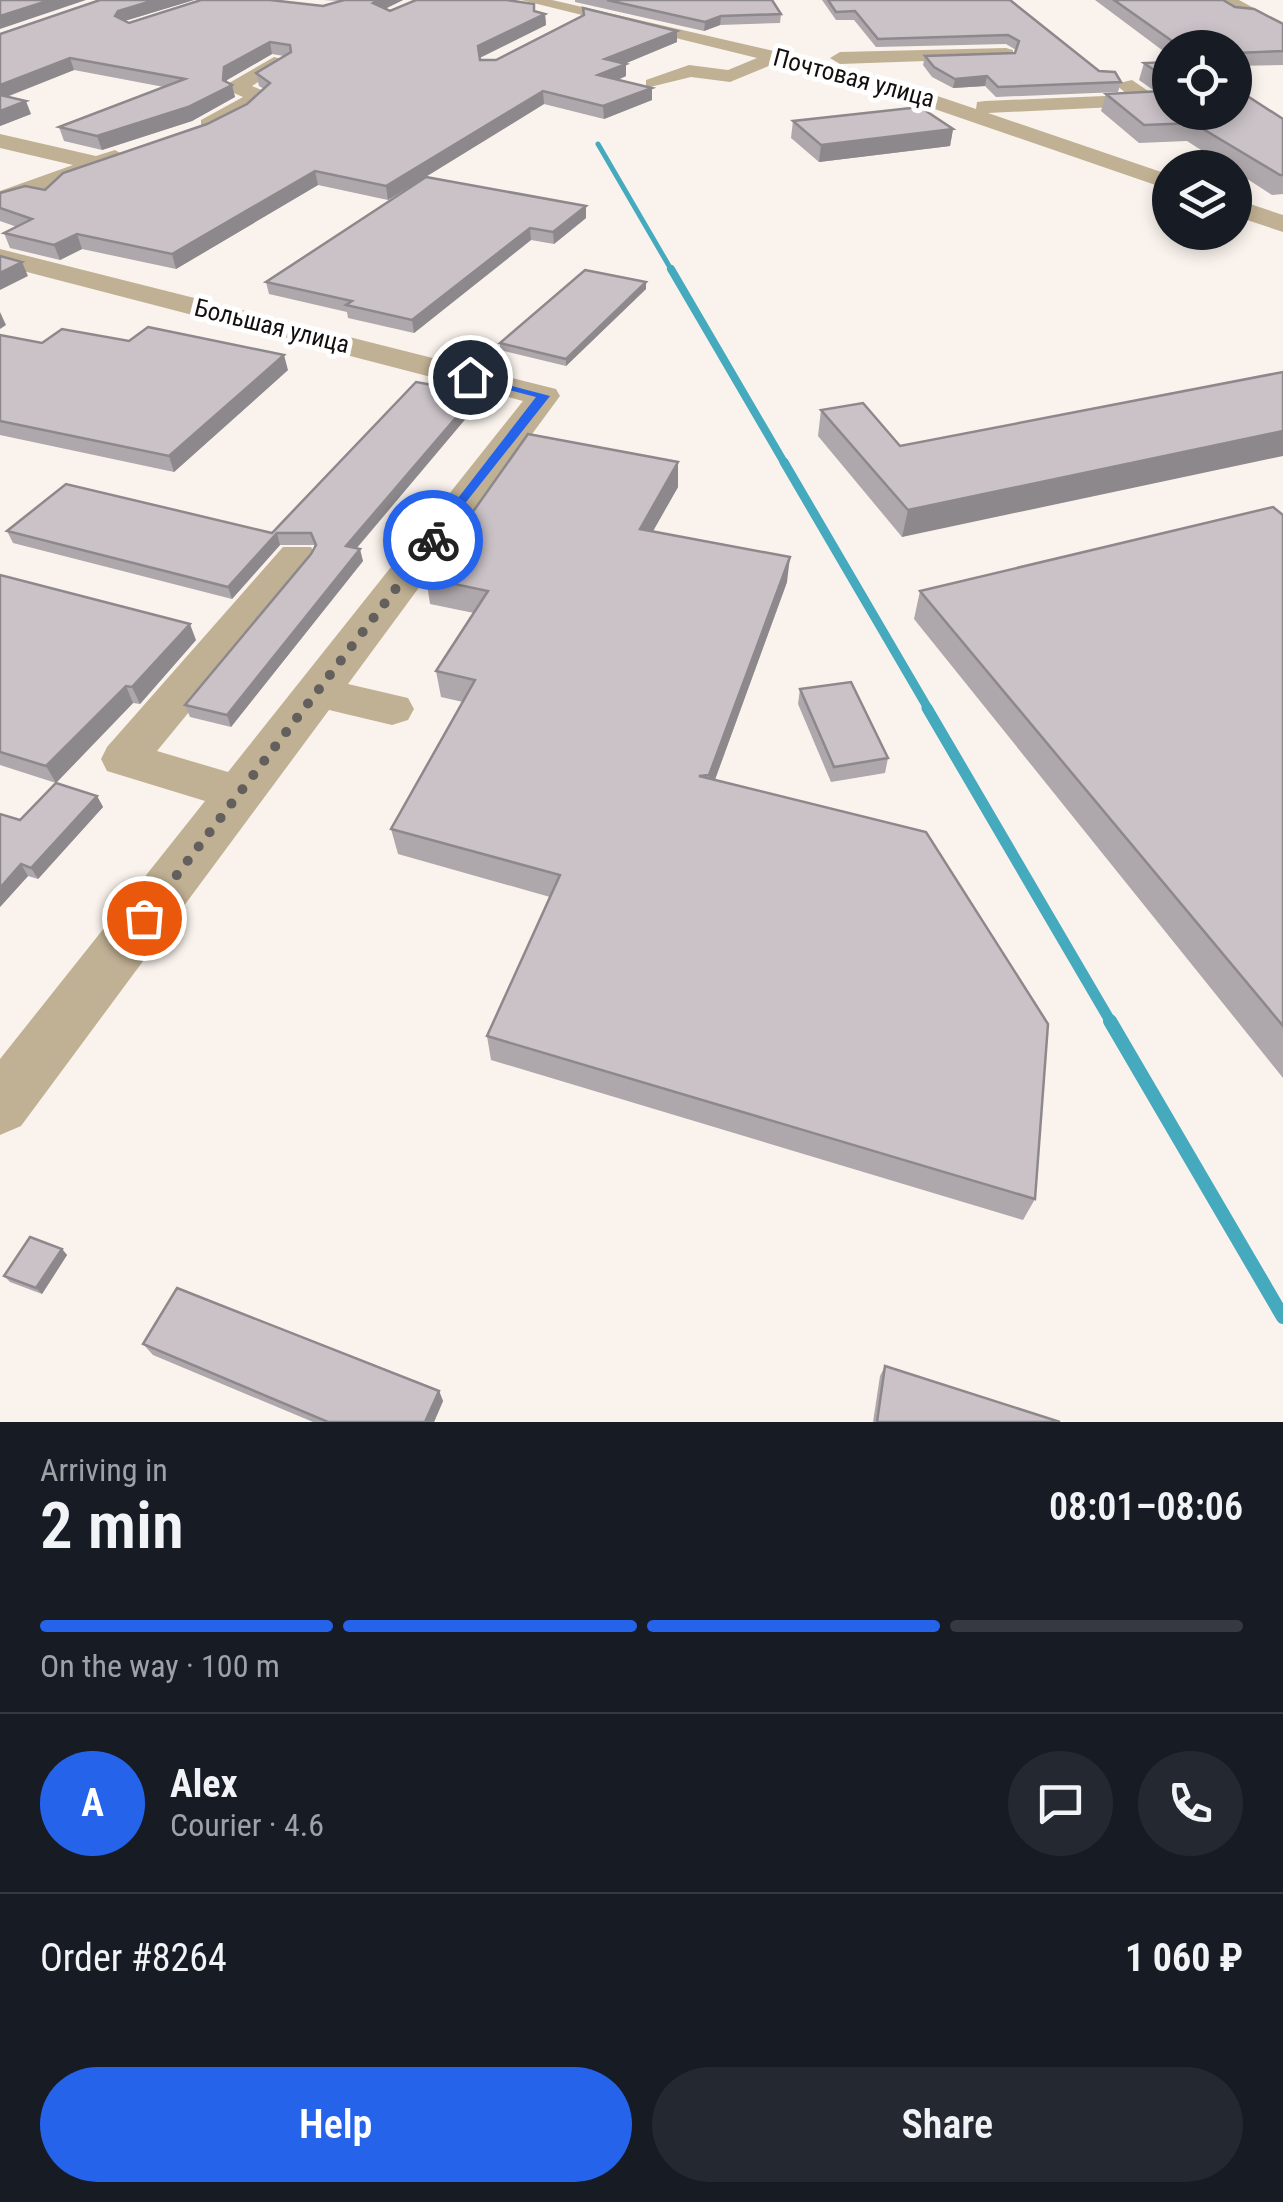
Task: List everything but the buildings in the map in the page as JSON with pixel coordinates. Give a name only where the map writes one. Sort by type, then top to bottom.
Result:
[{"type":"street","name":"Почтовая улица","points":[[530,0],[814,64],[964,109],[1152,177]]},
{"type":"street","points":[[1226,0],[1283,31]]},
{"type":"street","points":[[506,8],[574,23],[568,27]]},
{"type":"street","points":[[629,74],[711,41]]},
{"type":"street","points":[[814,64],[839,58],[1006,54]]},
{"type":"street","points":[[653,84],[690,70],[730,76],[778,56]]},
{"type":"street","points":[[187,136],[249,104],[259,96],[236,87],[281,61]]},
{"type":"street","points":[[964,109],[1150,101],[1125,84]]},
{"type":"street","points":[[0,141],[96,163]]},
{"type":"street","points":[[0,200],[132,152]]},
{"type":"street","points":[[1252,213],[1283,224]]},
{"type":"street","name":"Большая улица","points":[[0,257],[544,396],[317,692]]},
{"type":"street","points":[[239,794],[124,759],[297,556]]},
{"type":"street","points":[[0,1106],[317,692],[392,709]]},
{"type":"waterway","points":[[598,144],[672,271]]},
{"type":"waterway","points":[[671,269],[785,464]]},
{"type":"waterway","points":[[784,462],[929,710]]},
{"type":"waterway","points":[[927,708],[1112,1024]]},
{"type":"waterway","points":[[1110,1021],[1283,1317]]},
{"type":"way so far","points":[[144,918],[433,540]]},
{"type":"route","points":[[433,540],[544,396],[470,377]]}]
